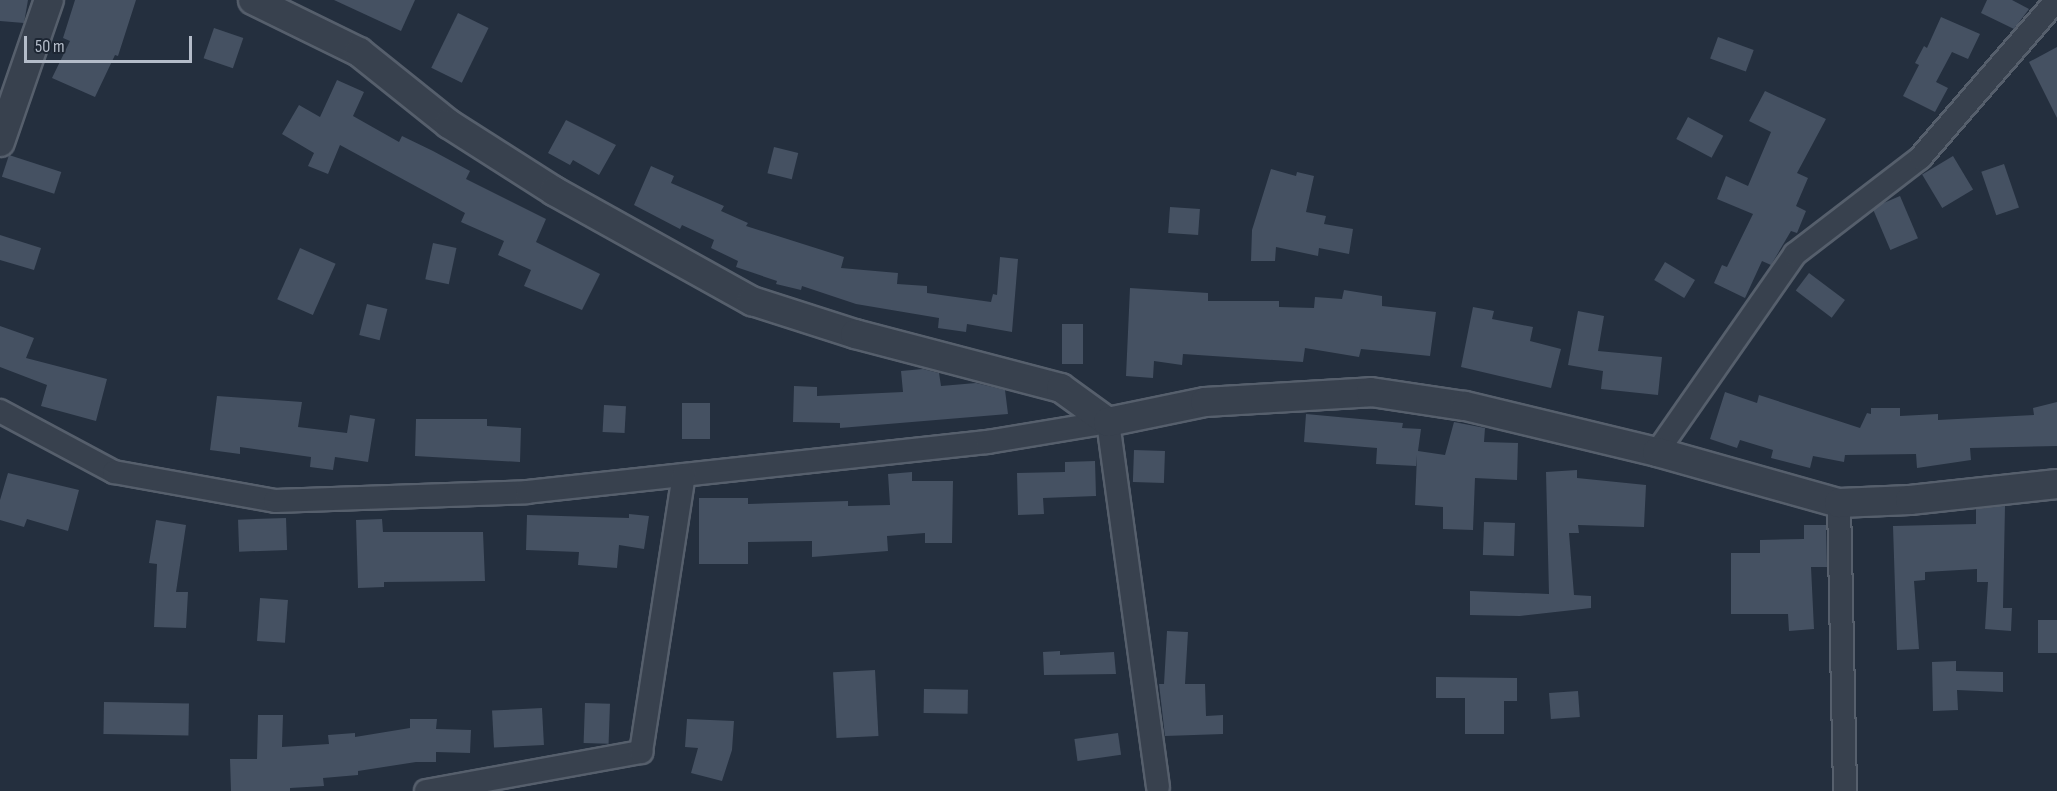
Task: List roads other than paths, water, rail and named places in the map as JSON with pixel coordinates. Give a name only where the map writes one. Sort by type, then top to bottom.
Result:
[{"type":"street","points":[[0,142],[49,0]]},
{"type":"street","points":[[253,0],[359,52],[449,124],[554,191],[752,301],[855,334],[1061,388],[1108,422],[1158,787]]},
{"type":"street","points":[[1657,452],[1795,254],[1920,158],[2057,0]]},
{"type":"street","points":[[0,411],[114,472],[275,501],[527,492],[987,442],[1108,422],[1205,402],[1371,392],[1466,406],[1657,452],[1839,503],[1910,500],[2057,484]]},
{"type":"street","points":[[426,791],[641,752],[684,475]]},
{"type":"street","points":[[1839,503],[1845,791]]}]
